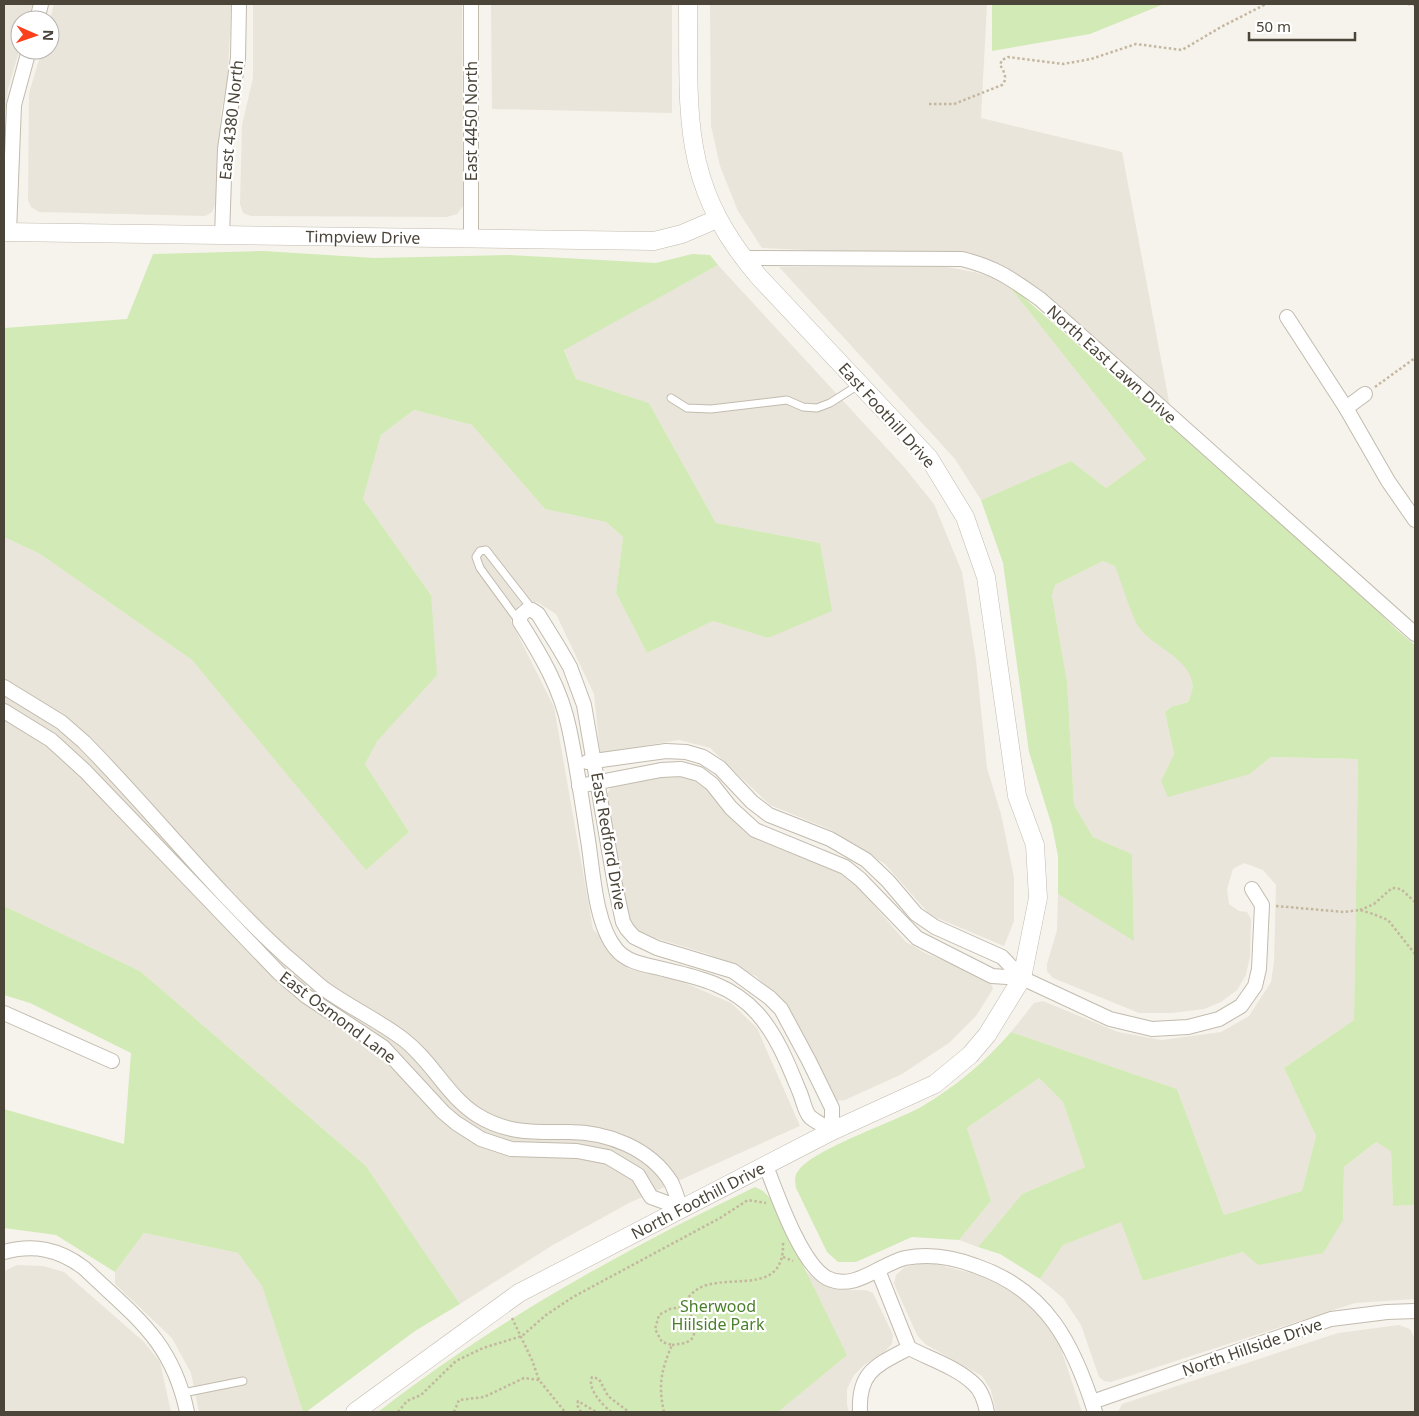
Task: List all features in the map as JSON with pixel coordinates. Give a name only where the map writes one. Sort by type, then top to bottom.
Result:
[{"type":"street","name":"East 4380 North","points":[[222,236],[225,149],[238,58],[238,4]]},
{"type":"street","name":"East 4450 North","points":[[471,4],[472,238]]},
{"type":"street","name":"East Foothill Drive","points":[[688,4],[691,142],[701,180],[717,219],[742,258],[929,458],[965,517],[986,577],[1009,752],[1017,796],[1035,845],[1038,898],[1022,978]]},
{"type":"street","points":[[6,232],[14,105],[26,60]]},
{"type":"street","name":"Timpview Drive","points":[[6,232],[654,241],[682,234],[717,219]]},
{"type":"street","name":"North East Lawn Drive","points":[[742,258],[962,259],[991,267],[1040,299],[1415,634]]},
{"type":"street","points":[[1287,317],[1346,408],[1388,481],[1415,520]]},
{"type":"street","points":[[1346,408],[1365,394]]},
{"type":"street","points":[[520,622],[523,613],[532,610]]},
{"type":"street","name":"East Redford Drive","points":[[532,610],[538,614],[570,667],[584,705],[599,782],[615,885],[623,922],[627,929],[634,937],[657,948],[734,971],[770,998],[786,1018],[832,1108],[832,1131]]},
{"type":"street","name":"East Redford Drive","points":[[520,622],[543,660],[561,699],[579,786],[596,892],[608,935],[614,947],[622,955],[636,962],[695,977],[721,986],[737,995],[757,1013],[771,1031],[801,1095],[808,1116],[832,1131]]},
{"type":"street","name":"East Osmond Lane","points":[[4,687],[61,722],[84,742],[236,906],[286,956],[324,988],[405,1040],[457,1100],[495,1124],[528,1133],[571,1132],[610,1136],[643,1155],[670,1182],[681,1208]]},
{"type":"street","name":"East Osmond Lane","points":[[4,710],[51,740],[85,771],[279,974],[306,996],[383,1047],[456,1123],[481,1140],[495,1145],[526,1151],[589,1152],[608,1157],[631,1170],[642,1180],[651,1197],[681,1208]]},
{"type":"street","points":[[575,764],[666,751],[686,752],[703,756],[720,768],[752,802],[769,815],[830,838],[866,860],[924,921],[1002,957],[1022,978]]},
{"type":"street","points":[[579,786],[661,770],[681,769],[699,774],[712,784],[731,808],[755,830],[846,867],[860,878],[917,938],[992,976],[1022,978],[1110,1019],[1152,1029],[1188,1026],[1219,1019],[1240,1006],[1255,986],[1260,969],[1262,905],[1252,889]]},
{"type":"street","name":"North Foothill Drive","points":[[355,1412],[519,1293],[832,1131],[935,1084],[956,1068],[987,1035],[1022,978]]},
{"type":"street","points":[[4,1013],[112,1061]]},
{"type":"street","points":[[362,1034],[374,1019]]},
{"type":"street","points":[[631,1170],[643,1155]]},
{"type":"street","points":[[766,1166],[783,1208],[810,1262],[818,1272],[829,1278],[848,1281],[904,1258],[926,1256],[945,1257],[994,1272],[1014,1283],[1035,1299],[1062,1332],[1094,1407]]},
{"type":"street","points":[[4,1252],[34,1247],[55,1251],[72,1259],[153,1334],[164,1349],[183,1393],[187,1412]]},
{"type":"street","points":[[878,1270],[909,1348],[975,1384],[984,1399],[986,1412]]},
{"type":"street","name":"North Hillside Drive","points":[[1094,1407],[1331,1319],[1387,1312],[1415,1311]]},
{"type":"street","points":[[860,1412],[859,1397],[865,1378],[877,1365],[909,1348]]},
{"type":"lane","points":[[670,398],[687,408],[711,409],[787,400],[803,406],[817,408],[830,404],[861,384]]},
{"type":"lane","points":[[520,622],[480,568],[476,557],[480,551],[486,550],[532,610]]},
{"type":"lane","points":[[183,1393],[243,1381]]},
{"type":"path","points":[[929,104],[954,104],[1002,85],[1005,83],[1005,74],[1000,65],[1008,57],[1063,64],[1091,59],[1136,44],[1182,50],[1220,27],[1266,4]]},
{"type":"path","points":[[1408,4],[1415,5]]},
{"type":"path","points":[[1365,394],[1415,358]]},
{"type":"path","points":[[1262,905],[1344,912],[1360,910],[1374,904],[1392,888],[1400,890],[1415,902]]},
{"type":"path","points":[[1360,910],[1388,920],[1415,954]]},
{"type":"path","points":[[398,1412],[407,1400],[421,1395],[456,1361],[483,1348],[522,1336],[546,1314],[573,1297],[720,1218],[748,1200],[766,1202],[770,1210]]},
{"type":"path","points":[[681,1307],[694,1318],[697,1326],[693,1338],[686,1343],[672,1345],[662,1342],[655,1329],[658,1315],[670,1309],[681,1307],[693,1291],[706,1285],[754,1281],[770,1275],[783,1257],[782,1240]]},
{"type":"path","points":[[504,1303],[522,1336],[538,1380],[564,1412]]},
{"type":"path","points":[[664,1412],[660,1390],[661,1369],[672,1345]]},
{"type":"path","points":[[611,1412],[598,1398],[591,1384],[592,1376],[599,1379],[608,1396],[629,1412]]},
{"type":"path","points":[[454,1412],[459,1400],[484,1397],[518,1380],[538,1380]]},
{"type":"path","points":[[581,1412],[576,1405],[578,1401],[596,1412]]},
{"type":"shaded area","points":[[4,4],[33,4],[31,10],[10,10],[10,60],[16,60],[8,89],[4,122]]},
{"type":"shaded area","points":[[54,4],[231,4],[228,78],[221,112],[216,203],[212,212],[205,216],[39,212],[31,207],[28,200],[29,93],[39,60],[60,60],[60,10],[52,10]]},
{"type":"shaded area","points":[[253,4],[462,4],[463,206],[457,214],[447,217],[251,216],[243,213],[240,204],[242,125],[253,78]]},
{"type":"shaded area","points":[[491,4],[672,4],[672,113],[492,109]]},
{"type":"shaded area","points":[[710,4],[987,4],[981,118],[1122,152],[1170,407],[1040,291],[1000,264],[966,253],[873,253],[762,248],[738,211],[720,166],[711,126]]},
{"type":"shaded area","points":[[718,265],[904,467],[934,504],[962,572],[976,660],[987,768],[1001,814],[1014,877],[1014,921],[1004,946],[930,915],[885,864],[831,830],[770,805],[710,748],[679,740],[600,753],[594,694],[556,614],[537,602],[519,605],[511,621],[554,707],[593,929],[629,969],[681,981],[731,1003],[757,1028],[800,1126],[629,1203],[553,1245],[460,1304],[366,1166],[140,971],[4,906],[4,537],[40,554],[192,660],[366,869],[409,832],[365,764],[378,740],[431,595],[363,499],[381,435],[414,410],[472,425],[545,509],[606,522],[623,537],[616,593],[647,653],[713,621],[768,638],[820,543],[716,523],[649,403],[576,379],[564,349]]},
{"type":"shaded area","points":[[779,267],[947,267],[1005,281],[1146,459],[1106,488],[1071,461],[981,500],[955,459]]},
{"type":"shaded area","points":[[1103,561],[1115,565],[1140,629],[1182,663],[1192,674],[1192,694],[1188,702],[1171,707],[1165,712],[1174,754],[1161,781],[1250,774],[1271,757],[1358,759],[1354,1020],[1284,1068],[1316,1136],[1302,1191],[1224,1215],[1177,1089],[1011,1032],[1034,1003],[1043,1001],[1118,1032],[1162,1040],[1221,1032],[1249,1016],[1271,982],[1274,962],[1276,885],[1263,870],[1244,863],[1233,869],[1227,889],[1229,904],[1239,911],[1247,912],[1251,919],[1250,956],[1246,975],[1237,990],[1221,1002],[1204,1009],[1172,1013],[1139,1013],[1053,978],[1047,971],[1047,964],[1057,930],[1058,894],[1134,938],[1132,854],[1093,837],[1074,805],[1067,681],[1052,596],[1055,585]]},
{"type":"shaded area","points":[[667,775],[684,776],[696,782],[709,791],[737,824],[756,836],[783,850],[814,860],[838,872],[858,887],[906,942],[927,954],[984,976],[990,981],[993,989],[976,1016],[949,1043],[902,1074],[845,1100],[836,1101],[780,999],[756,976],[708,954],[635,932],[627,919],[606,796],[614,783]]},
{"type":"shaded area","points":[[1039,1078],[1063,1102],[1085,1167],[1022,1194],[978,1247],[959,1240],[991,1201],[967,1128]]},
{"type":"shaded area","points":[[1376,1142],[1391,1150],[1393,1206],[1415,1205],[1415,1299],[1355,1303],[1111,1382],[1104,1381],[1099,1377],[1081,1325],[1063,1298],[1040,1279],[1063,1245],[1121,1221],[1143,1281],[1343,1220],[1344,1167]]},
{"type":"shaded area","points":[[144,1233],[238,1253],[262,1286],[303,1412],[199,1412],[191,1373],[172,1338],[115,1284],[115,1272]]},
{"type":"shaded area","points":[[928,1262],[982,1276],[1016,1293],[1039,1309],[1055,1331],[1082,1412],[996,1412],[991,1390],[982,1376],[925,1344],[917,1335],[894,1284],[896,1275],[905,1267]]},
{"type":"shaded area","points":[[17,1265],[43,1266],[64,1272],[144,1342],[160,1362],[171,1412],[4,1412],[4,1271]]},
{"type":"shaded area","points":[[805,1271],[820,1283],[842,1290],[866,1290],[873,1293],[893,1335],[892,1344],[854,1375],[847,1389],[849,1412],[778,1412],[846,1355]]},
{"type":"shaded area","points":[[1399,1325],[1410,1329],[1414,1337],[1415,1412],[1118,1412],[1122,1404],[1338,1333]]},
{"type":"green space","points":[[992,4],[1164,4],[1090,34],[992,51]]},
{"type":"green space","points":[[263,251],[375,258],[509,255],[656,263],[692,254],[710,255],[718,265],[564,350],[576,379],[649,403],[716,523],[820,543],[832,611],[768,638],[713,621],[647,653],[616,593],[623,537],[606,522],[545,509],[472,425],[414,410],[381,435],[363,499],[431,595],[437,675],[378,740],[365,764],[409,832],[366,870],[192,660],[40,554],[4,537],[4,328],[127,319],[153,254]]},
{"type":"green space","points":[[1005,281],[1349,582],[1398,631],[1415,645],[1415,1205],[1393,1206],[1391,1151],[1376,1142],[1344,1167],[1343,1220],[1323,1253],[1258,1265],[1243,1252],[1143,1281],[1121,1222],[1063,1245],[1040,1279],[1000,1254],[978,1247],[1022,1194],[1085,1167],[1063,1102],[1039,1078],[967,1128],[991,1201],[959,1240],[912,1237],[856,1262],[838,1262],[827,1252],[796,1188],[796,1174],[807,1162],[837,1145],[909,1113],[934,1099],[991,1054],[1011,1032],[1177,1089],[1224,1215],[1302,1191],[1316,1136],[1284,1068],[1354,1020],[1358,759],[1271,757],[1250,774],[1168,797],[1161,781],[1174,754],[1165,712],[1171,707],[1188,702],[1192,689],[1191,679],[1179,661],[1141,630],[1130,609],[1115,566],[1103,561],[1055,585],[1052,596],[1067,681],[1074,805],[1093,837],[1132,854],[1134,941],[1058,894],[1058,856],[1052,826],[1029,752],[1003,563],[981,500],[1071,461],[1106,488],[1146,459]]},
{"type":"green space","points":[[4,906],[140,971],[366,1166],[460,1304],[415,1331],[306,1412],[303,1412],[262,1286],[238,1253],[144,1233],[115,1272],[56,1235],[4,1228],[4,1109],[124,1144],[131,1053],[30,1003],[4,995]]},
{"type":"green space","name":"Sherwood Hiilside Park","points":[[755,1187],[763,1191],[770,1198],[847,1355],[778,1412],[378,1412],[467,1348],[560,1289],[657,1236]]}]
